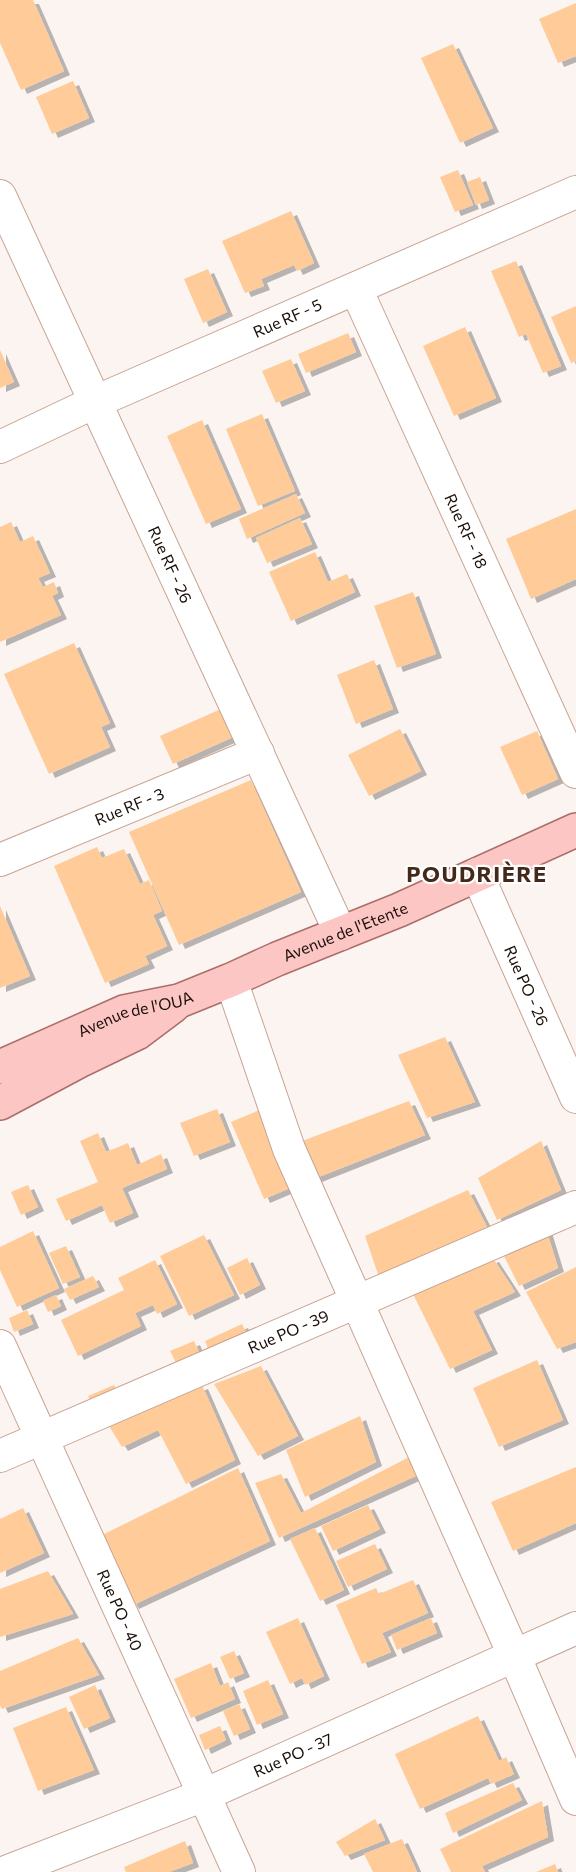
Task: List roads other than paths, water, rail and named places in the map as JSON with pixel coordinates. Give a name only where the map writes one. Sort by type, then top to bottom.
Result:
[{"type":"main road","name":"Avenue de l'Etente","points":[[179,1001],[399,910],[576,830]]},
{"type":"main road","name":"Avenue de l'OUA","points":[[0,1067],[124,1012],[179,1001]]},
{"type":"main road","name":"Avenue de l'OUA","points":[[0,1103],[137,1033],[179,1001]]},
{"type":"street","name":"Rue RF - 5","points":[[0,447],[95,402],[576,192]]},
{"type":"street","name":"Rue RF - 26","points":[[0,196],[341,934]]},
{"type":"street","name":"Rue RF - 18","points":[[356,289],[576,772]]},
{"type":"street","name":"Rue RF - 3","points":[[0,860],[258,753]]},
{"type":"street","name":"Rue PO - 26","points":[[477,874],[576,1097]]},
{"type":"street","points":[[231,980],[289,1149],[576,1799]]},
{"type":"street","name":"Rue PO - 39","points":[[0,1456],[576,1207]]},
{"type":"street","name":"Rue PO - 40","points":[[0,1346],[239,1872]]},
{"type":"street","name":"Rue PO - 37","points":[[6,1872],[204,1795],[576,1628]]},
{"type":"district","name":"POUDRIÈRE","points":[[477,874]]}]
